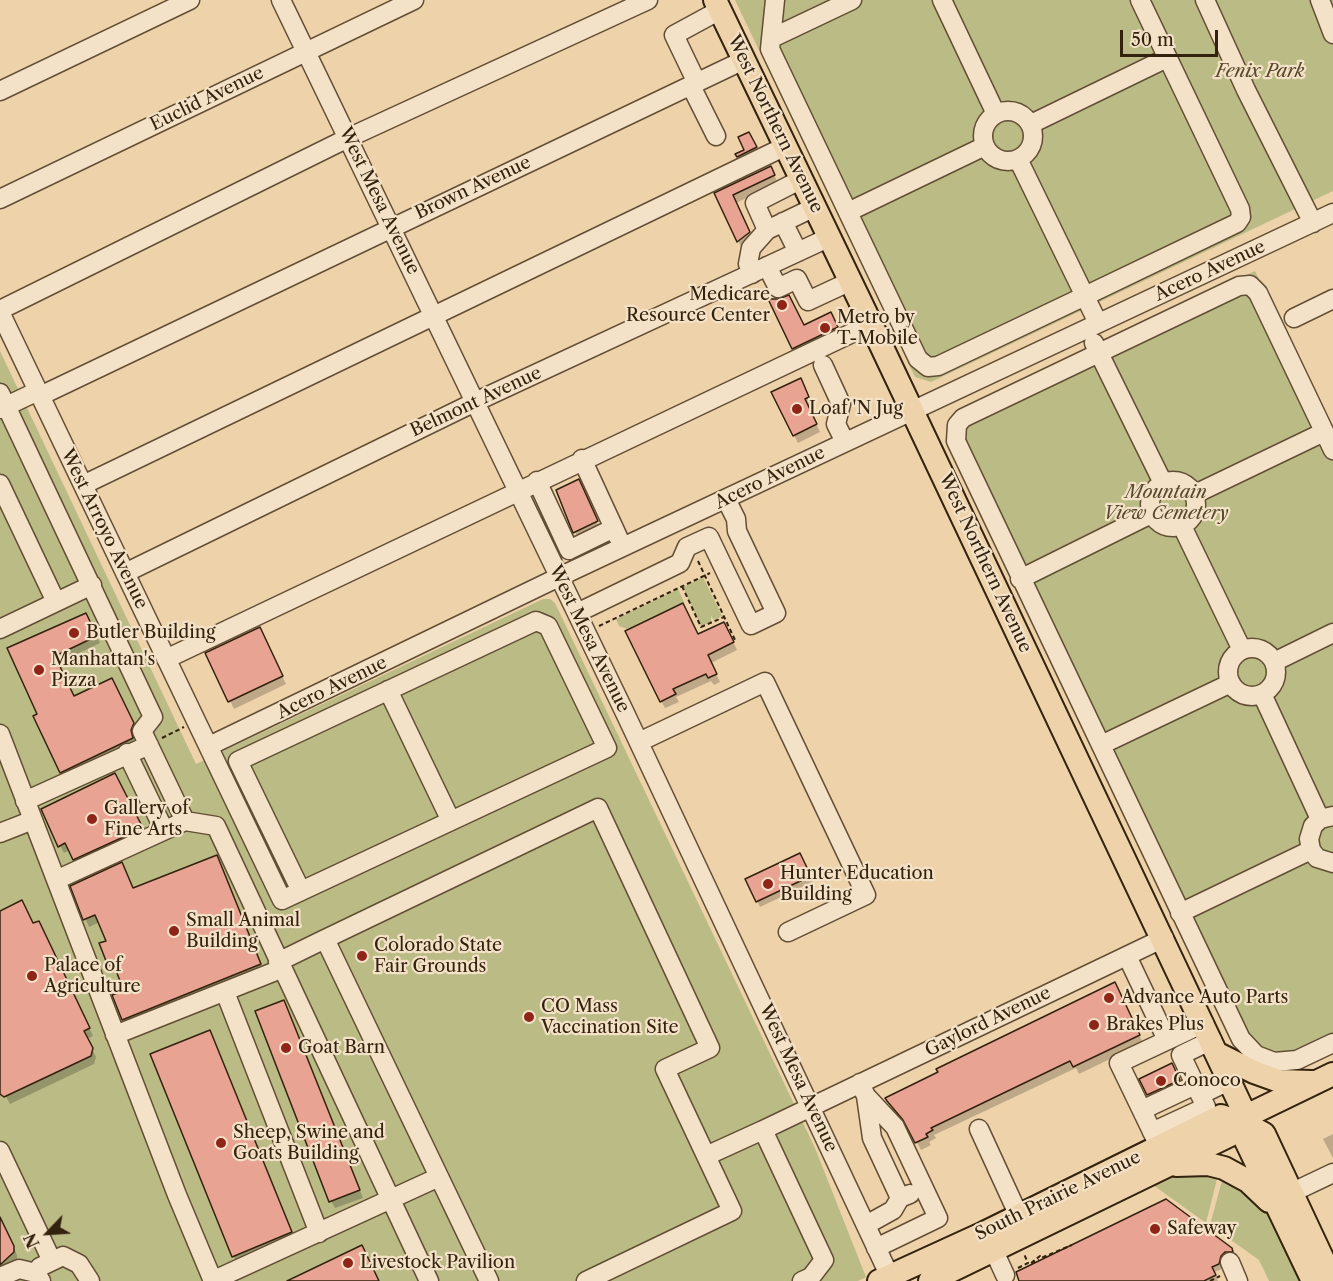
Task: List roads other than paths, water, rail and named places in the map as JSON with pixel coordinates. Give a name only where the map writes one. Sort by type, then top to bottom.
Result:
[{"type":"main road","name":"West Northern Avenue","points":[[718,5],[1231,1080],[1245,1121],[1246,1141],[1286,1202],[1328,1279]]},
{"type":"main road","points":[[1211,1039],[1254,1072],[1279,1081],[1325,1078]]},
{"type":"main road","name":"South Prairie Avenue","points":[[930,1281],[994,1251],[1165,1141],[1230,1135],[1245,1121],[1325,1078]]},
{"type":"main road","name":"South Prairie Avenue","points":[[887,1279],[1019,1216],[1165,1141],[1221,1116],[1245,1121]]},
{"type":"main road","points":[[1165,1141],[1208,1164],[1224,1168],[1286,1202]]},
{"type":"street","points":[[0,91],[190,0]]},
{"type":"street","name":"West Mesa Avenue","points":[[282,0],[559,577],[582,610],[639,742],[866,1225],[887,1279]]},
{"type":"street","name":"Euclid Avenue","points":[[0,199],[414,0]]},
{"type":"street","points":[[0,311],[348,138],[648,0]]},
{"type":"street","points":[[772,39],[852,0]]},
{"type":"street","points":[[942,0],[996,114]]},
{"type":"street","points":[[776,1],[770,49],[918,359],[928,367],[938,366],[1237,223],[1241,217],[1240,209],[1140,0]]},
{"type":"street","points":[[1205,0],[1246,90],[1313,223]]},
{"type":"street","points":[[1320,0],[1333,34]]},
{"type":"street","points":[[716,136],[674,35],[718,5]]},
{"type":"street","points":[[1031,124],[1167,58]]},
{"type":"street","name":"Brown Avenue","points":[[2,402],[39,394],[744,60]]},
{"type":"street","points":[[1014,111],[1031,124],[1033,138],[1030,147],[1018,159],[998,159],[985,146],[985,129],[996,114],[1014,111]]},
{"type":"street","points":[[83,485],[786,146]]},
{"type":"street","points":[[848,212],[985,146]]},
{"type":"street","points":[[1018,159],[1084,296],[1098,352],[1163,483]]},
{"type":"street","points":[[798,252],[755,202],[802,179]]},
{"type":"street","points":[[815,207],[775,226],[751,248],[748,264],[760,270],[778,288],[797,279],[808,301],[851,281]]},
{"type":"street","name":"Acero Avenue","points":[[209,746],[559,577],[1333,213]]},
{"type":"street","name":"Belmont Avenue","points":[[125,573],[475,402],[830,237]]},
{"type":"street","points":[[1333,450],[1258,293],[1250,285],[1239,286],[963,418],[957,425],[956,441],[1241,1039],[1256,1055],[1274,1062],[1289,1062],[1333,1043]]},
{"type":"street","points":[[1294,318],[1333,299]]},
{"type":"street","name":"West Arroyo Avenue","points":[[0,311],[282,900],[301,891]]},
{"type":"street","points":[[166,659],[582,459],[872,324]]},
{"type":"street","points":[[823,365],[842,404],[837,424],[845,442]]},
{"type":"street","points":[[2,402],[92,585],[153,717],[142,731],[185,821]]},
{"type":"street","points":[[1195,494],[1324,432]]},
{"type":"street","points":[[582,459],[623,547]]},
{"type":"street","points":[[537,481],[569,550],[614,528]]},
{"type":"street","points":[[1151,514],[1152,494],[1163,483],[1178,481],[1195,494]]},
{"type":"street","points":[[0,484],[56,602]]},
{"type":"street","points":[[1151,514],[1163,525],[1182,526],[1195,513],[1195,494]]},
{"type":"street","points":[[582,610],[680,563],[687,548],[710,537],[751,625],[776,613],[737,531],[736,519],[726,499]]},
{"type":"street","points":[[1020,579],[1151,514]]},
{"type":"street","points":[[1182,526],[1242,650]]},
{"type":"street","points":[[0,630],[92,585]]},
{"type":"street","points":[[536,621],[548,626],[607,748],[451,821],[301,891],[238,761],[536,621]]},
{"type":"street","points":[[1274,662],[1333,633]]},
{"type":"street","points":[[1258,649],[1274,662],[1275,679],[1262,694],[1247,696],[1238,692],[1231,683],[1229,665],[1242,650],[1258,649]]},
{"type":"street","points":[[639,742],[765,682],[866,895],[788,932]]},
{"type":"street","points":[[1101,745],[1231,683]]},
{"type":"street","points":[[388,690],[451,821]]},
{"type":"street","points":[[1262,694],[1327,818],[1310,833],[1311,850],[1317,858],[1333,863]]},
{"type":"street","points":[[0,734],[115,1035],[213,1281],[440,1177]]},
{"type":"street","points":[[25,801],[149,745]]},
{"type":"street","points":[[128,753],[164,830]]},
{"type":"street","points":[[115,1035],[225,992],[280,966],[325,939],[598,808],[710,1048],[665,1069],[732,1211],[586,1281]]},
{"type":"street","points":[[1,829],[33,820]]},
{"type":"street","points":[[56,880],[185,821],[216,826],[429,1281]]},
{"type":"street","points":[[1180,913],[1311,850]]},
{"type":"street","name":"Gaylord Avenue","points":[[706,1156],[812,1107],[863,1090],[1164,938]]},
{"type":"street","points":[[325,939],[489,1281]]},
{"type":"street","points":[[1127,956],[1170,1039],[1185,1053],[1206,1107],[1165,1141]]},
{"type":"street","points":[[225,992],[319,1233]]},
{"type":"street","points":[[1165,1141],[1142,1110],[1119,1063],[1170,1039],[1211,1039]]},
{"type":"street","points":[[1185,1053],[1211,1039]]},
{"type":"street","points":[[1142,1110],[1161,1101],[1231,1080]]},
{"type":"street","points":[[863,1090],[895,1127],[912,1192]]},
{"type":"street","points":[[863,1090],[872,1138],[912,1192],[938,1218],[876,1248]]},
{"type":"street","points":[[1161,1101],[1165,1141]]},
{"type":"street","points":[[979,1129],[1019,1216]]},
{"type":"street","points":[[763,1130],[824,1260],[811,1277],[802,1281]]},
{"type":"street","points":[[0,1151],[51,1259]]},
{"type":"street","points":[[1286,1202],[1332,1176]]},
{"type":"street","points":[[866,1225],[893,1210],[912,1192]]},
{"type":"street","points":[[994,1251],[1005,1277]]},
{"type":"street","points":[[0,1277],[19,1269],[38,1277],[51,1259],[63,1256],[79,1264],[90,1281]]},
{"type":"street","points":[[1224,1266],[1238,1281]]},
{"type":"place","name":"Medicare Resource Center","points":[[782,305]]},
{"type":"place","name":"Metro by T-Mobile","points":[[825,328]]},
{"type":"place","name":"Loaf 'N Jug","points":[[797,409]]},
{"type":"place","name":"Butler Building","points":[[74,633]]},
{"type":"place","name":"Manhattan's Pizza","points":[[39,670]]},
{"type":"place","name":"Gallery of Fine Arts","points":[[92,819]]},
{"type":"place","name":"Hunter Education Building","points":[[768,884]]},
{"type":"place","name":"Small Animal Building","points":[[174,931]]},
{"type":"place","name":"Colorado State Fair Grounds","points":[[362,956]]},
{"type":"place","name":"Palace of Agriculture","points":[[32,976]]},
{"type":"place","name":"Advance Auto Parts","points":[[1109,998]]},
{"type":"place","name":"CO Mass Vaccination Site","points":[[529,1017]]},
{"type":"place","name":"Brakes Plus","points":[[1094,1025]]},
{"type":"place","name":"Goat Barn","points":[[286,1048]]},
{"type":"place","name":"Conoco","points":[[1161,1081]]},
{"type":"place","name":"Sheep, Swine and Goats Building","points":[[221,1143]]},
{"type":"place","name":"Safeway","points":[[1155,1229]]},
{"type":"place","name":"Livestock Pavilion","points":[[348,1263]]},
{"type":"park label","name":"Fenix Park","points":[[1260,72]]},
{"type":"park label","name":"Mountain View Cemetery","points":[[1166,503]]}]
